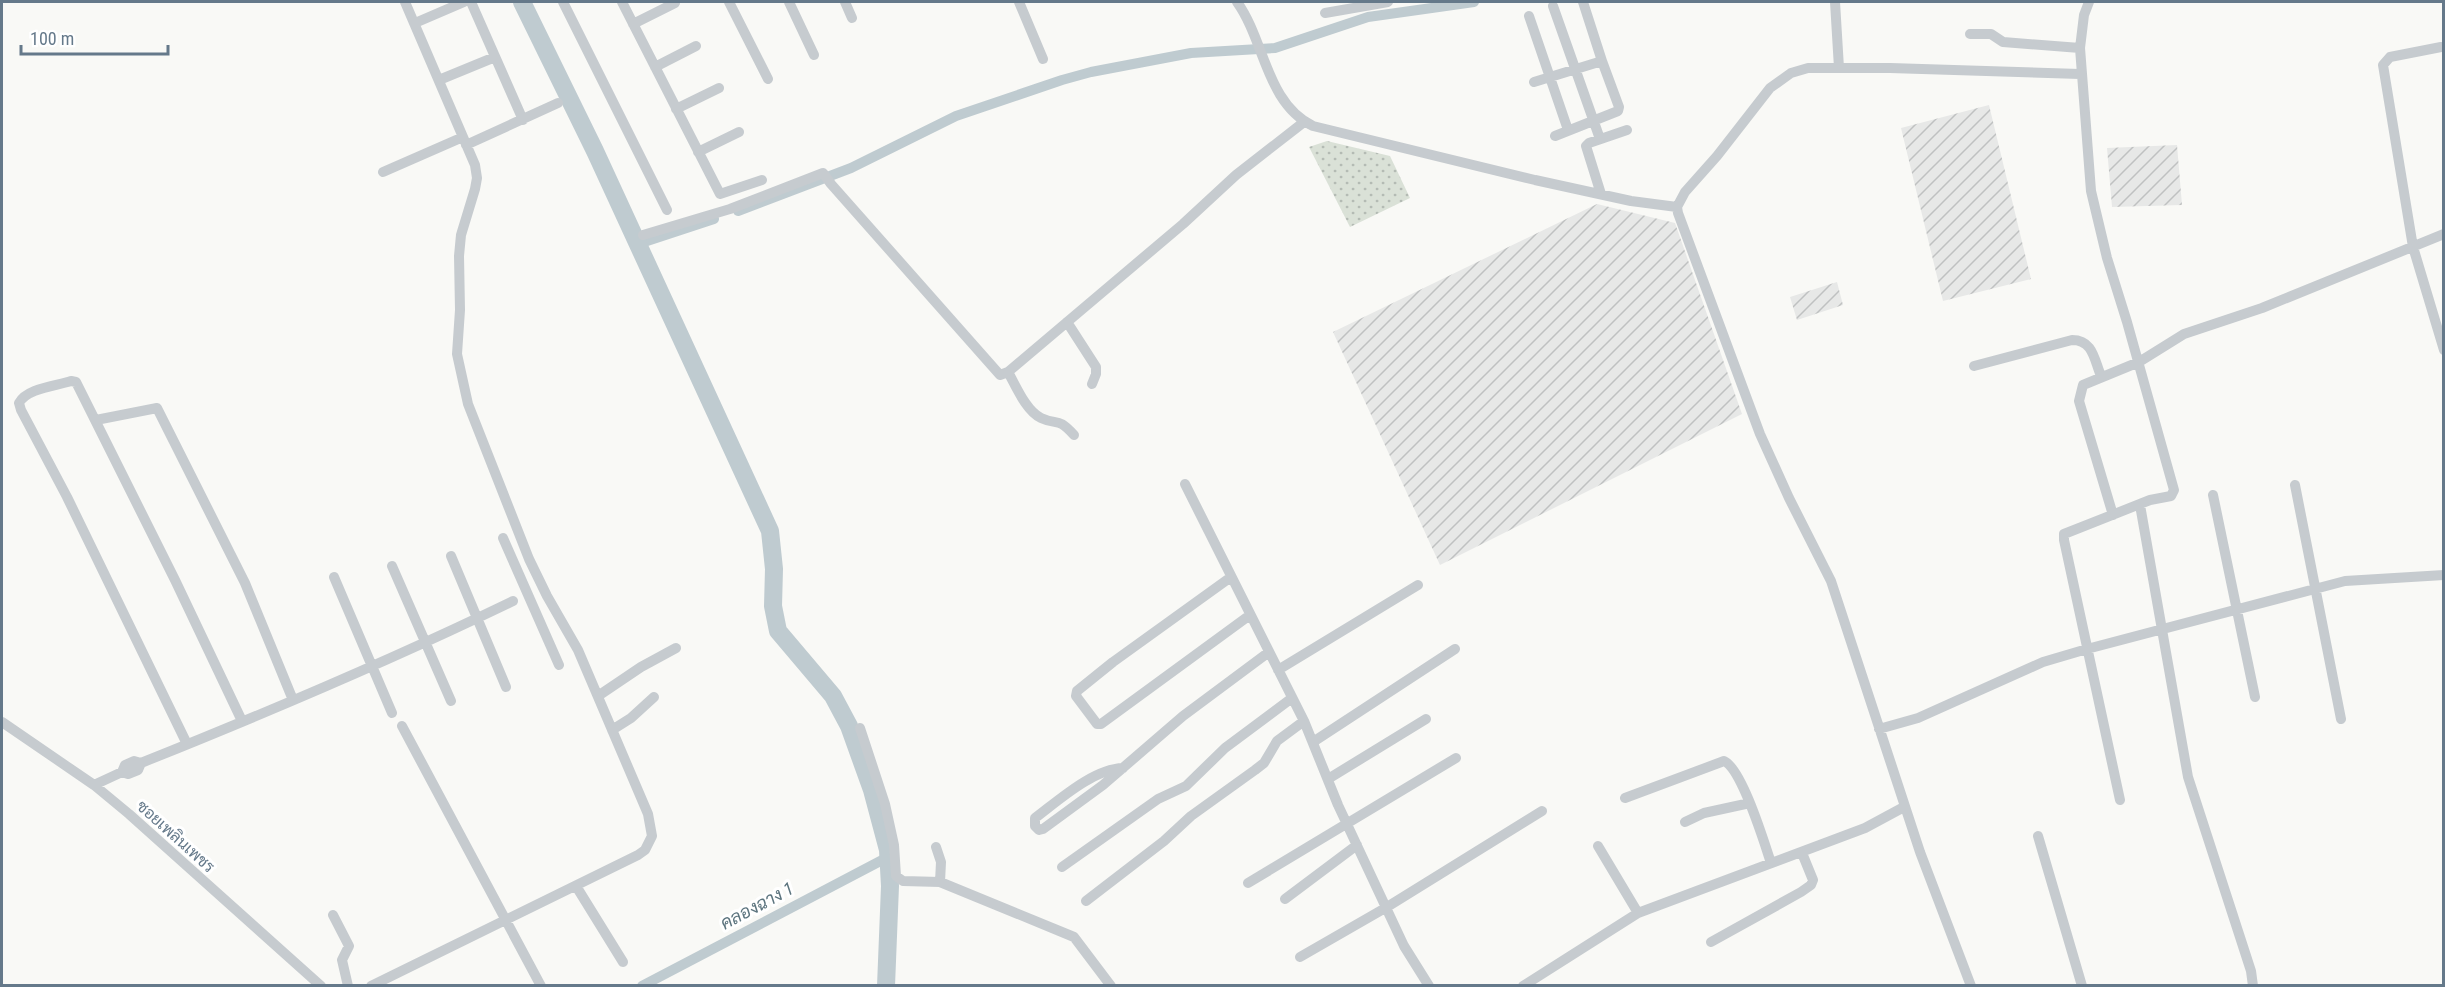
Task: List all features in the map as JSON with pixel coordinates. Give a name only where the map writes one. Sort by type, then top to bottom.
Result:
[{"type":"street","points":[[371,986],[638,855],[645,850],[652,836],[648,814],[598,696],[578,650],[543,588],[506,506],[468,404],[457,354],[460,310],[460,235],[477,178],[475,165],[405,2]]},
{"type":"street","points":[[415,23],[464,2]]},
{"type":"street","points":[[471,2],[523,120]]},
{"type":"street","points":[[563,2],[667,210]]},
{"type":"street","points":[[622,2],[720,194],[762,180]]},
{"type":"street","points":[[729,2],[768,79]]},
{"type":"street","points":[[789,2],[814,55]]},
{"type":"street","points":[[845,2],[852,18]]},
{"type":"street","points":[[1019,2],[1043,59]]},
{"type":"street","points":[[1237,2],[1261,48],[1284,103],[1304,122],[1351,136],[1601,194],[1677,207]]},
{"type":"street","points":[[1325,13],[1388,2]]},
{"type":"street","points":[[1555,135],[1618,111],[1619,107],[1583,2]]},
{"type":"street","points":[[1835,2],[1839,68]]},
{"type":"street","points":[[2090,2],[2084,15],[2080,74],[2091,191],[2107,258],[2139,362],[2174,490],[2171,496],[2150,500],[2064,534],[2120,800]]},
{"type":"street","points":[[633,24],[675,3]]},
{"type":"street","points":[[1553,6],[1600,139]]},
{"type":"street","points":[[1529,16],[1568,130]]},
{"type":"street","points":[[1970,34],[1991,33],[2003,42],[2080,48]]},
{"type":"street","points":[[655,67],[696,46]]},
{"type":"street","points":[[2444,59],[2442,47],[2390,57],[2383,65],[2413,247],[2444,350]]},
{"type":"street","points":[[439,80],[495,57]]},
{"type":"street","points":[[1534,82],[1602,61]]},
{"type":"street","points":[[1971,986],[1904,807],[1831,581],[1760,434],[1716,321],[1677,207],[1685,192],[1717,156],[1770,88],[1781,78],[1808,68],[2080,74]]},
{"type":"street","points":[[676,109],[719,88]]},
{"type":"street","points":[[384,172],[523,120],[558,103]]},
{"type":"street","points":[[643,234],[730,209],[823,173],[1000,375],[1008,372],[1183,224],[1236,175],[1304,122]]},
{"type":"street","points":[[1601,194],[1586,146],[1627,130]]},
{"type":"street","points":[[698,152],[739,132]]},
{"type":"street","points":[[2113,515],[2079,401],[2083,385],[2139,362],[2184,334],[2262,309],[2444,234]]},
{"type":"street","points":[[1067,322],[1096,367],[1092,384]]},
{"type":"street","points":[[1974,366],[2072,340],[2082,340],[2089,345],[2101,376]]},
{"type":"street","points":[[1008,372],[1033,413],[1042,419],[1064,424],[1074,435]]},
{"type":"street","points":[[187,744],[19,403],[21,398],[31,393],[71,381],[76,382],[242,721]]},
{"type":"street","points":[[96,420],[157,408],[245,583],[281,676],[293,700]]},
{"type":"street","points":[[1185,484],[1304,721],[1347,824],[1404,946],[1429,986]]},
{"type":"street","points":[[2295,485],[2341,719]]},
{"type":"street","points":[[2213,495],[2255,697]]},
{"type":"street","points":[[2140,504],[2188,777],[2251,971],[2253,986]]},
{"type":"street","points":[[503,538],[559,665]]},
{"type":"street","points":[[451,556],[506,687]]},
{"type":"street","points":[[392,566],[451,701]]},
{"type":"street","points":[[1879,729],[1918,718],[2043,662],[2087,649],[2345,581],[2444,575]]},
{"type":"street","points":[[334,577],[392,713]]},
{"type":"street","points":[[1231,577],[1113,662],[1077,691],[1076,696],[1097,724],[1101,724],[1250,615]]},
{"type":"street","points":[[1278,670],[1418,585]]},
{"type":"street","points":[[527,595],[543,588]]},
{"type":"street","points":[[94,785],[122,772],[128,774],[138,770],[141,762],[293,700],[513,602]]},
{"type":"street","points":[[598,696],[641,667],[676,648]]},
{"type":"street","points":[[1313,741],[1455,649]]},
{"type":"street","points":[[1122,768],[1105,770],[1094,776],[1035,818],[1035,826],[1039,830],[1043,829],[1122,768],[1183,716],[1269,652]]},
{"type":"street","points":[[612,730],[654,697]]},
{"type":"street","points":[[1062,867],[1158,799],[1186,786],[1226,748],[1292,698]]},
{"type":"street","points":[[1328,779],[1426,719]]},
{"type":"street","points":[[1086,901],[1143,859],[1191,816],[1264,763],[1277,741],[1304,721]]},
{"type":"street","name":"ซอยเพลินเพชร","points":[[2,722],[94,785],[321,986]]},
{"type":"street","points":[[402,726],[541,986]]},
{"type":"street","points":[[860,728],[885,804],[894,845],[896,876],[903,881],[940,882],[1074,937],[1111,986]]},
{"type":"street","points":[[1248,883],[1456,758]]},
{"type":"street","points":[[1624,798],[1724,760],[1733,768],[1750,803],[1771,863]]},
{"type":"street","points":[[1685,822],[1704,813],[1750,803]]},
{"type":"street","points":[[1523,986],[1634,916],[1865,828],[1904,807]]},
{"type":"street","points":[[1300,957],[1387,907],[1542,811]]},
{"type":"street","points":[[2038,836],[2082,986]]},
{"type":"street","points":[[1285,899],[1357,845]]},
{"type":"street","points":[[1598,846],[1634,916]]},
{"type":"street","points":[[936,847],[940,862],[940,882]]},
{"type":"street","points":[[1711,942],[1811,885],[1813,880],[1802,853]]},
{"type":"street","points":[[576,886],[623,962]]},
{"type":"street","points":[[333,915],[350,946],[342,960],[348,986]]},
{"type":"shaded area","points":[[1989,105],[2031,279],[1943,301],[1901,128]]},
{"type":"shaded area","points":[[1327,141],[1390,156],[1410,198],[1350,227],[1309,147]]},
{"type":"shaded area","points":[[2177,145],[2182,205],[2112,207],[2107,148]]},
{"type":"shaded area","points":[[1597,204],[1675,223],[1742,414],[1440,565],[1333,332]]},
{"type":"shaded area","points":[[1837,282],[1843,305],[1797,320],[1790,297]]},
{"type":"waterway","points":[[522,2],[595,151],[770,531],[774,569],[773,606],[778,631],[833,696],[849,726],[872,790],[888,850],[890,886],[886,986]]},
{"type":"waterway","points":[[738,211],[851,168],[956,116],[1062,80],[1091,72],[1191,53],[1275,48],[1368,17],[1474,2]]},
{"type":"waterway","points":[[638,244],[714,219]]},
{"type":"waterway","name":"คลองฉาง 1","points":[[642,986],[888,857]]}]
